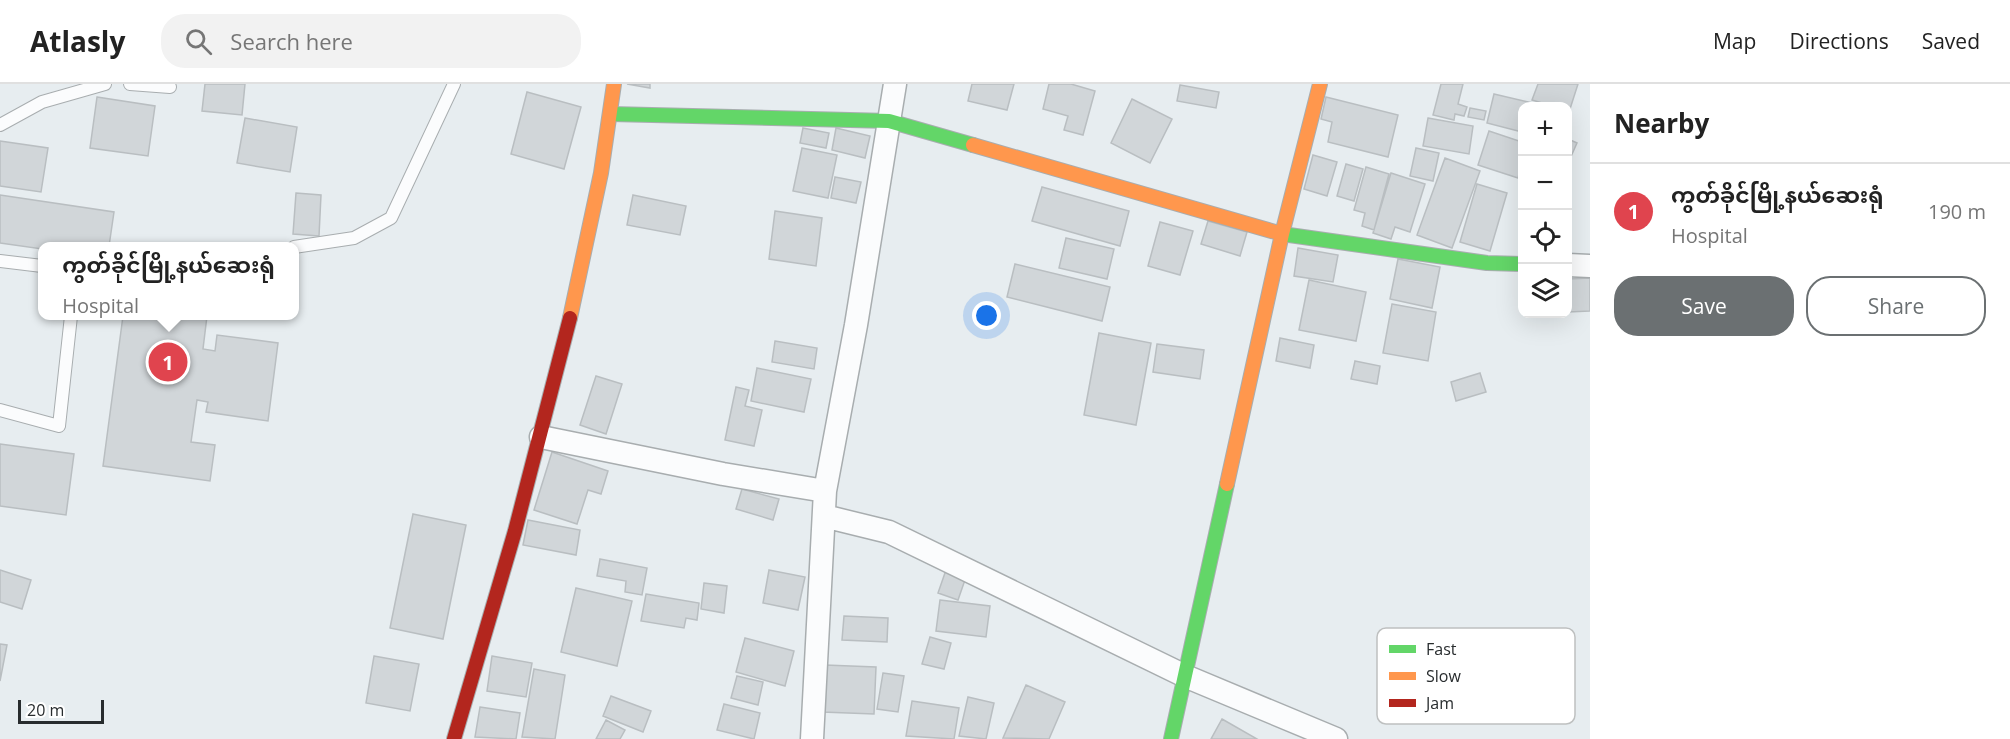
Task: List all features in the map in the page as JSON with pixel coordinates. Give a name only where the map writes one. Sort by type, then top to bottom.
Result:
[{"type":"street","points":[[454,739],[541,437],[582,265],[611,114],[614,84]]},
{"type":"street","points":[[812,739],[825,491],[856,324],[895,84]]},
{"type":"street","points":[[1171,739],[1282,234],[1320,84]]},
{"type":"street","points":[[611,114],[889,121],[1282,234],[1487,263],[1518,264]]},
{"type":"street","points":[[1572,265],[1590,266]]},
{"type":"street","points":[[541,437],[723,474],[825,491]]},
{"type":"street","points":[[824,516],[889,532],[1185,676],[1336,739]]},
{"type":"lane","points":[[0,125],[42,102],[105,84]]},
{"type":"lane","points":[[130,84],[170,87]]},
{"type":"lane","points":[[299,246],[354,238],[392,218],[454,84]]},
{"type":"lane","points":[[0,261],[38,266]]},
{"type":"lane","points":[[0,410],[59,426],[70,320]]},
{"type":"building","points":[[205,84],[245,84],[242,115],[202,111]]},
{"type":"building","points":[[627,84],[650,84],[650,88]]},
{"type":"building","points":[[972,84],[1014,84],[1007,110],[968,101]]},
{"type":"building","points":[[1049,84],[1071,84],[1095,91],[1083,135],[1064,130],[1068,116],[1043,109]]},
{"type":"building","points":[[1441,84],[1463,84],[1458,104],[1467,107],[1464,116],[1455,114],[1454,120],[1433,115]]},
{"type":"building","points":[[1538,84],[1578,84],[1572,103],[1532,100]]},
{"type":"building","points":[[1180,85],[1219,92],[1216,108],[1177,101]]},
{"type":"building","points":[[527,92],[581,107],[564,169],[511,154]]},
{"type":"building","points":[[1494,94],[1528,102],[1518,102],[1518,131],[1487,123]]},
{"type":"building","points":[[97,97],[155,106],[148,156],[90,148]]},
{"type":"building","points":[[1326,97],[1398,115],[1388,157],[1328,142],[1332,122],[1321,119]]},
{"type":"building","points":[[1132,99],[1172,119],[1150,163],[1111,143]]},
{"type":"building","points":[[1470,108],[1486,111],[1484,120],[1468,117]]},
{"type":"building","points":[[245,118],[297,127],[290,172],[237,163]]},
{"type":"building","points":[[1428,118],[1473,126],[1469,154],[1423,146]]},
{"type":"building","points":[[803,128],[829,133],[826,148],[800,143]]},
{"type":"building","points":[[836,128],[870,136],[865,158],[832,150]]},
{"type":"building","points":[[1489,131],[1518,141],[1518,178],[1478,165]]},
{"type":"building","points":[[0,141],[48,148],[41,192],[0,186]]},
{"type":"building","points":[[1572,141],[1577,143],[1572,154]]},
{"type":"building","points":[[802,148],[837,155],[828,198],[793,191]]},
{"type":"building","points":[[1416,148],[1439,153],[1433,181],[1410,176]]},
{"type":"building","points":[[1313,155],[1337,162],[1327,196],[1304,189]]},
{"type":"building","points":[[1445,158],[1480,171],[1452,248],[1417,235]]},
{"type":"building","points":[[1346,164],[1363,169],[1354,201],[1337,196]]},
{"type":"building","points":[[1366,167],[1389,174],[1374,230],[1362,226],[1365,213],[1354,210]]},
{"type":"building","points":[[1391,173],[1425,184],[1410,232],[1395,227],[1391,239],[1373,233]]},
{"type":"building","points":[[835,177],[861,182],[856,203],[831,198]]},
{"type":"building","points":[[1477,184],[1507,193],[1490,251],[1460,242]]},
{"type":"building","points":[[1042,187],[1129,211],[1120,246],[1032,221]]},
{"type":"building","points":[[296,193],[321,195],[319,236],[293,234]]},
{"type":"building","points":[[0,195],[114,212],[110,242],[38,242],[38,248],[0,243]]},
{"type":"building","points":[[633,195],[686,206],[680,235],[627,225]]},
{"type":"building","points":[[775,211],[822,218],[816,266],[769,259]]},
{"type":"building","points":[[1208,221],[1247,232],[1240,256],[1201,244]]},
{"type":"building","points":[[1160,222],[1193,231],[1180,275],[1148,266]]},
{"type":"building","points":[[1066,238],[1114,249],[1107,279],[1059,268]]},
{"type":"building","points":[[1298,248],[1338,255],[1333,282],[1294,276]]},
{"type":"building","points":[[1398,259],[1440,267],[1432,308],[1390,299]]},
{"type":"building","points":[[1015,264],[1110,287],[1102,321],[1007,297]]},
{"type":"building","points":[[1590,278],[1590,311],[1572,312],[1572,279]]},
{"type":"building","points":[[1309,280],[1366,292],[1356,341],[1299,330]]},
{"type":"building","points":[[1392,304],[1436,312],[1428,361],[1383,353]]},
{"type":"building","points":[[122,320],[207,320],[203,349],[215,351],[217,335],[278,343],[268,421],[206,412],[208,402],[197,400],[191,442],[215,445],[210,481],[103,466]]},
{"type":"building","points":[[1099,333],[1151,343],[1136,425],[1084,415]]},
{"type":"building","points":[[1280,338],[1314,345],[1310,368],[1276,361]]},
{"type":"building","points":[[775,341],[817,348],[814,369],[772,362]]},
{"type":"building","points":[[1157,344],[1204,350],[1200,379],[1153,372]]},
{"type":"building","points":[[1355,361],[1380,366],[1377,384],[1351,379]]},
{"type":"building","points":[[757,368],[811,379],[804,412],[751,401]]},
{"type":"building","points":[[1480,373],[1486,392],[1456,401],[1451,382]]},
{"type":"building","points":[[596,376],[622,384],[606,434],[580,425]]},
{"type":"building","points":[[736,387],[749,390],[745,406],[762,410],[754,446],[725,440]]},
{"type":"building","points":[[0,444],[74,454],[66,515],[0,506]]},
{"type":"building","points":[[552,452],[608,471],[601,494],[588,490],[577,524],[534,510]]},
{"type":"building","points":[[742,489],[779,499],[773,520],[736,509]]},
{"type":"building","points":[[413,514],[466,525],[443,639],[390,628]]},
{"type":"building","points":[[528,520],[580,530],[576,555],[523,545]]},
{"type":"building","points":[[600,559],[647,568],[642,595],[625,592],[626,581],[597,576]]},
{"type":"building","points":[[0,570],[31,580],[22,609],[0,602]]},
{"type":"building","points":[[769,570],[805,577],[798,610],[763,603]]},
{"type":"building","points":[[946,570],[966,577],[958,600],[938,593]]},
{"type":"building","points":[[704,583],[727,586],[724,613],[701,609]]},
{"type":"building","points":[[576,588],[632,601],[617,666],[561,652]]},
{"type":"building","points":[[646,594],[699,603],[697,620],[686,618],[684,628],[641,621]]},
{"type":"building","points":[[940,600],[990,606],[986,637],[936,631]]},
{"type":"building","points":[[844,616],[888,618],[887,642],[842,640]]},
{"type":"building","points":[[930,637],[951,643],[944,669],[922,664]]},
{"type":"building","points":[[745,638],[794,651],[785,686],[736,672]]},
{"type":"building","points":[[0,644],[7,645],[0,681]]},
{"type":"building","points":[[374,656],[419,664],[410,711],[366,703]]},
{"type":"building","points":[[492,656],[532,663],[526,697],[487,691]]},
{"type":"building","points":[[825,665],[876,667],[874,714],[822,712]]},
{"type":"building","points":[[534,669],[565,675],[555,739],[522,737]]},
{"type":"building","points":[[883,673],[904,676],[898,712],[877,709]]},
{"type":"building","points":[[737,676],[763,682],[758,705],[731,698]]},
{"type":"building","points":[[1026,685],[1065,702],[1049,739],[1003,738]]},
{"type":"building","points":[[611,696],[651,711],[643,732],[603,716]]},
{"type":"building","points":[[968,697],[994,703],[986,739],[959,736]]},
{"type":"building","points":[[912,701],[959,708],[954,739],[906,736]]},
{"type":"building","points":[[724,704],[760,713],[754,739],[717,730]]},
{"type":"building","points":[[480,707],[520,713],[516,739],[475,737]]},
{"type":"building","points":[[1222,719],[1257,739],[1211,739]]},
{"type":"building","points":[[606,720],[625,730],[620,739],[596,739]]},
{"type":"traffic: fast","points":[[611,114],[889,121],[973,145]]},
{"type":"traffic: fast","points":[[1282,234],[1487,263],[1518,264]]},
{"type":"traffic: fast","points":[[1171,739],[1227,484]]},
{"type":"traffic: slow","points":[[570,318],[601,173],[614,84]]},
{"type":"traffic: slow","points":[[1227,484],[1282,234],[1320,84]]},
{"type":"traffic: slow","points":[[973,145],[1282,234]]},
{"type":"traffic: jam","points":[[454,739],[515,531],[570,318]]},
{"type":"place","name":"ကွတ်ခိုင်မြို့နယ်ဆေးရုံ","points":[[168,362]]}]
